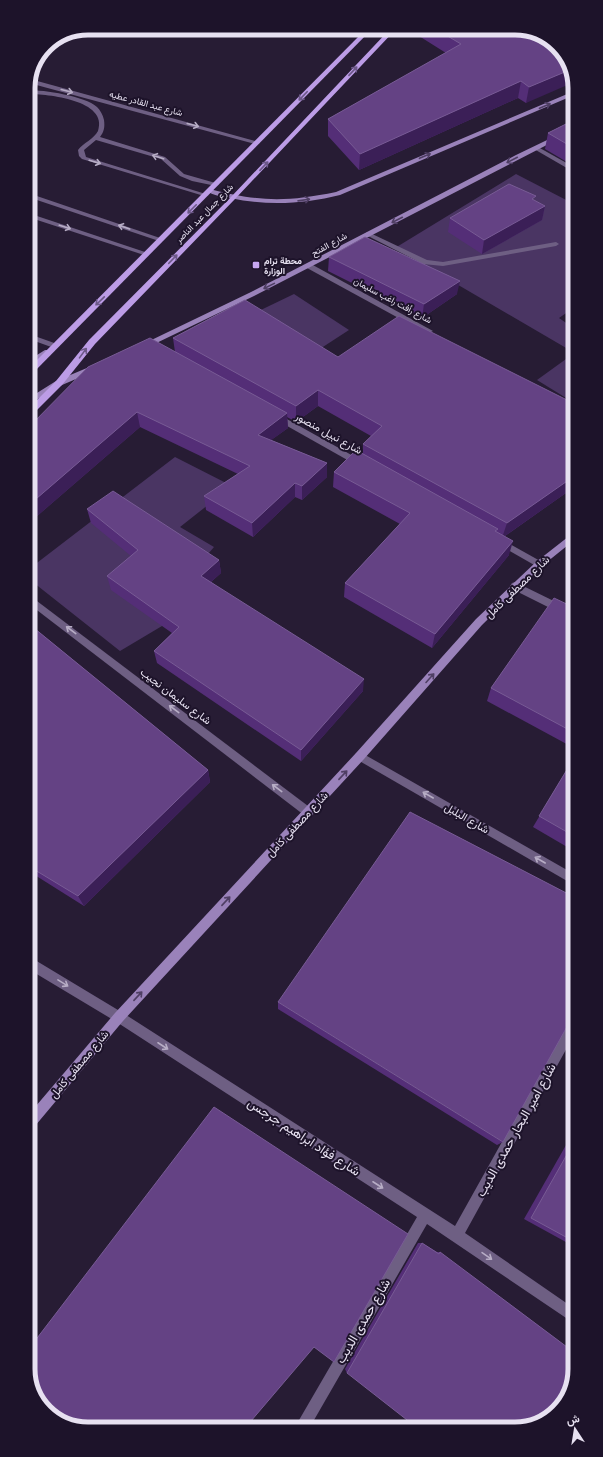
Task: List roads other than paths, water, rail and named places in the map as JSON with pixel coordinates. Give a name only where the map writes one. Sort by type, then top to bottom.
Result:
[{"type":"main road","name":"شارع جمال عبد الناصر","points":[[35,366],[208,193],[362,35]]},
{"type":"main road","name":"شارع جمال عبد الناصر","points":[[35,406],[59,383],[92,342],[134,301],[387,35]]},
{"type":"street","name":"شارع عبد القادر عطيه","points":[[35,82],[257,143]]},
{"type":"street","points":[[35,92],[42,92],[92,106],[98,113],[102,124],[99,135],[81,150],[84,158],[208,193],[252,202],[292,202],[338,194],[568,96]]},
{"type":"street","name":"شارع الفتح","points":[[134,350],[309,266],[368,234],[568,132]]},
{"type":"street","points":[[95,138],[163,158],[170,162],[182,175],[216,184]]},
{"type":"street","points":[[536,148],[568,168]]},
{"type":"street","points":[[35,197],[161,240]]},
{"type":"street","points":[[35,217],[146,254]]},
{"type":"street","points":[[368,234],[425,262],[434,264],[556,244]]},
{"type":"street","name":"شارع رأفت راغب سليمان","points":[[309,266],[434,334]]},
{"type":"street","points":[[35,338],[54,346]]},
{"type":"street","points":[[154,341],[161,349]]},
{"type":"street","points":[[35,360],[48,352]]},
{"type":"street","points":[[35,397],[59,383],[100,365]]},
{"type":"street","name":"شارع نبيل منصور","points":[[266,410],[366,467]]},
{"type":"street","points":[[491,536],[539,564]]},
{"type":"street","name":"شارع مصطفى كامل","points":[[35,1116],[119,1017],[360,756],[479,622],[515,586],[568,540]]},
{"type":"street","points":[[515,586],[567,612]]},
{"type":"street","name":"شارع سليمان نجيب","points":[[35,604],[308,812]]},
{"type":"street","name":"شارع البلبل","points":[[360,756],[568,877]]},
{"type":"street","name":"شارع فؤاد ابراهيم جرجس","points":[[35,966],[119,1017],[457,1235],[568,1312]]},
{"type":"street","name":"شارع امير البحار حمدى الديب","points":[[457,1235],[568,1035]]},
{"type":"street","name":"شارع حمدى الديب","points":[[305,1422],[425,1215]]},
{"type":"place","name":"محطة ترام الوزارة","points":[[256,265]]}]
